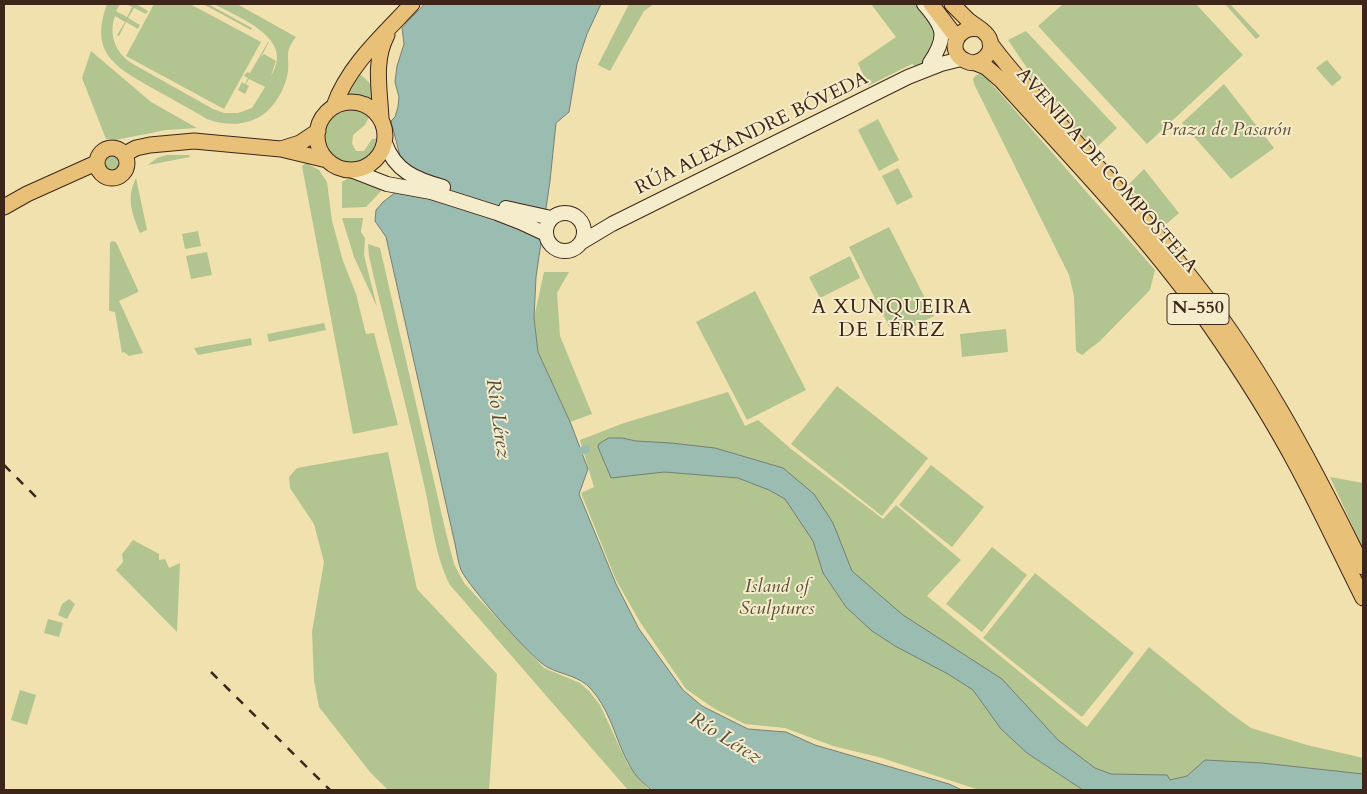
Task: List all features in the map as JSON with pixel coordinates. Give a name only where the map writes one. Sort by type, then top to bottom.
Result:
[{"type":"main road","points":[[412,4],[370,48],[348,78],[334,106],[324,116],[318,131],[319,147],[327,160],[338,168],[351,170],[387,184],[431,192],[520,222],[546,234]]},
{"type":"main road","points":[[924,4],[936,17],[941,28],[942,37],[940,46],[930,63]]},
{"type":"main road","points":[[931,4],[956,41],[957,53],[961,59]]},
{"type":"main road","name":"N-550","points":[[952,4],[988,36],[990,44]]},
{"type":"main road","points":[[394,23],[385,39],[379,56],[378,68],[381,119],[384,127],[385,143],[395,164],[417,178],[438,186],[521,212],[552,218]]},
{"type":"main road","points":[[956,41],[960,33],[969,28],[979,29]]},
{"type":"main road","name":"RÚA ALEXANDRE BÓVEDA","points":[[908,77],[930,63],[956,41]]},
{"type":"main road","points":[[976,63],[988,54],[990,44]]},
{"type":"main road","name":"AVENIDA DE COMPOSTELA","points":[[990,44],[1002,61],[1080,147],[1181,265],[1255,366],[1308,458],[1363,567]]},
{"type":"main road","name":"RÚA ALEXANDRE BÓVEDA","points":[[582,242],[612,224],[908,77],[941,64],[961,59]]},
{"type":"main road","name":"N-550","points":[[961,59],[966,62],[976,63]]},
{"type":"main road","name":"AVENIDA DE COMPOSTELA","points":[[976,63],[986,67],[1001,80],[1125,219],[1208,323],[1243,374],[1288,449],[1363,598]]},
{"type":"main road","points":[[334,106],[343,103],[361,103],[369,106],[381,119]]},
{"type":"main road","points":[[281,149],[300,144],[318,131]]},
{"type":"main road","points":[[125,154],[143,146],[182,142],[223,143],[281,149],[327,160]]},
{"type":"main road","points":[[351,170],[360,169],[376,159],[385,143]]},
{"type":"main road","points":[[114,147],[125,154],[128,163],[122,175],[113,178],[104,176],[98,170],[96,164],[99,154],[105,149],[114,147]]},
{"type":"main road","points":[[4,207],[26,194],[96,164]]},
{"type":"main road","points":[[561,213],[566,213],[575,216],[582,223],[584,236],[582,242],[573,250],[560,251],[550,245],[546,228],[552,218],[561,213]]},
{"type":"main road","name":"RÚA ALEXANDRE BÓVEDA","points":[[582,223],[612,224]]},
{"type":"green space","points":[[107,4],[120,4],[116,11],[127,17],[132,7],[126,4],[136,4],[148,11],[146,14],[134,8],[128,18],[140,25],[138,29],[126,22],[119,36],[117,35],[125,22],[115,16],[112,30],[113,37],[118,49],[127,60],[213,109],[224,113],[238,113],[252,108],[265,87],[249,79],[246,84],[249,86],[245,94],[238,90],[242,82],[245,84],[248,78],[244,76],[247,72],[250,73],[268,42],[261,57],[264,54],[276,61],[271,76],[277,63],[276,51],[271,40],[250,23],[214,4],[237,4],[296,37],[289,49],[288,74],[282,91],[267,111],[258,118],[234,124],[207,119],[140,81],[109,57],[101,35],[102,21]]},
{"type":"green space","points":[[154,4],[190,4],[261,42],[224,109],[126,56]]},
{"type":"green space","points":[[203,4],[208,4],[252,28],[251,30]]},
{"type":"green space","points":[[629,4],[654,4],[644,11],[610,71],[598,65]]},
{"type":"green space","points":[[871,4],[919,4],[939,32],[926,63],[917,67],[912,64],[868,86],[858,63],[896,37]]},
{"type":"green space","points":[[1063,4],[1196,4],[1243,55],[1147,144],[1038,26]]},
{"type":"green space","points":[[1225,4],[1230,4],[1260,36],[1256,39]]},
{"type":"green space","points":[[1026,31],[1117,128],[1095,149],[1025,71],[1027,68],[1008,40]]},
{"type":"green space","points":[[91,51],[151,102],[197,128],[166,130],[115,140],[106,139],[82,78]]},
{"type":"green space","points":[[1327,60],[1342,78],[1332,86],[1316,68]]},
{"type":"green space","points":[[358,72],[375,88],[373,104],[352,96],[345,91]]},
{"type":"green space","points":[[976,75],[984,75],[1155,270],[1150,290],[1100,341],[1082,355],[1076,351],[1074,296],[1069,275],[974,84],[973,79]]},
{"type":"green space","name":"Praza de Pasarón","points":[[1224,84],[1274,148],[1231,179],[1182,123]]},
{"type":"green space","points":[[351,106],[363,108],[371,113],[365,125],[353,135],[352,144],[356,151],[364,151],[372,139],[380,138],[377,149],[370,159],[363,163],[349,166],[338,162],[329,155],[324,144],[323,132],[327,121],[336,111]]},
{"type":"green space","points":[[878,119],[899,160],[879,171],[858,130]]},
{"type":"green space","points":[[112,154],[119,157],[122,164],[119,171],[112,174],[105,171],[102,164],[105,157]]},
{"type":"green space","points":[[167,155],[189,155],[190,157],[148,165],[157,158]]},
{"type":"green space","points":[[306,163],[319,170],[327,182],[332,221],[343,261],[356,294],[366,334],[374,333],[398,425],[353,434],[302,166]]},
{"type":"green space","points":[[898,168],[913,197],[897,205],[882,176]]},
{"type":"green space","points":[[1144,169],[1179,213],[1163,227],[1128,185]]},
{"type":"green space","points":[[352,176],[383,185],[382,190],[366,207],[342,208],[342,182]]},
{"type":"green space","points":[[136,178],[147,230],[140,233],[131,206],[131,192]]},
{"type":"green space","points":[[342,218],[363,218],[361,232],[365,238],[364,255],[377,307],[354,257]]},
{"type":"green space","points":[[889,227],[934,316],[894,336],[849,247]]},
{"type":"green space","points":[[198,231],[201,246],[185,249],[182,234]]},
{"type":"green space","points":[[112,241],[116,242],[138,290],[138,292],[119,301],[143,353],[129,356],[124,352],[122,353],[115,312],[109,311],[110,243]]},
{"type":"green space","points":[[368,244],[380,248],[454,564],[464,583],[544,668],[580,683],[589,691],[600,705],[628,765],[649,790],[628,790],[450,585],[434,538],[425,489],[369,256]]},
{"type":"green space","points":[[207,252],[212,275],[191,279],[186,256]]},
{"type":"green space","points":[[850,256],[860,278],[820,298],[809,277]]},
{"type":"green space","points":[[544,272],[569,272],[557,293],[560,336],[592,414],[570,422],[538,352],[534,318]]},
{"type":"green space","points":[[755,291],[806,390],[747,420],[696,322]]},
{"type":"green space","points":[[324,323],[326,330],[269,342],[267,334]]},
{"type":"green space","points":[[1006,329],[1008,352],[962,357],[960,334]]},
{"type":"green space","points":[[251,338],[252,345],[198,355],[194,348]]},
{"type":"green space","points":[[837,386],[928,458],[882,516],[791,444]]},
{"type":"green space","name":"Island of Sculptures","points":[[728,392],[745,426],[758,420],[791,449],[883,519],[896,505],[961,560],[927,596],[1087,727],[1149,647],[1251,728],[1307,745],[1363,758],[1363,790],[979,790],[882,758],[833,746],[785,728],[745,724],[715,709],[686,689],[640,622],[616,580],[581,493],[594,487],[580,440],[624,423]]},
{"type":"green space","points":[[388,452],[417,589],[497,674],[489,790],[388,790],[370,772],[319,707],[314,680],[312,632],[324,562],[314,524],[290,488],[289,477],[297,468]]},
{"type":"green space","points":[[931,465],[984,507],[952,547],[899,505]]},
{"type":"green space","points":[[1330,477],[1363,483],[1363,549]]},
{"type":"green space","points":[[133,540],[159,554],[159,560],[165,559],[169,568],[180,563],[177,632],[116,570],[123,562],[122,554]]},
{"type":"green space","points":[[992,547],[1027,575],[982,632],[946,604]]},
{"type":"green space","points":[[1035,573],[1134,653],[1082,717],[983,638]]},
{"type":"green space","points":[[69,599],[75,604],[67,619],[58,615],[62,604]]},
{"type":"green space","points":[[48,619],[63,623],[59,637],[44,633]]},
{"type":"green space","points":[[20,690],[36,695],[27,725],[11,720]]},
{"type":"water","name":"Río Lérez","points":[[425,4],[601,4],[587,34],[577,64],[569,112],[556,123],[550,181],[536,277],[534,318],[538,352],[571,424],[588,469],[579,494],[616,584],[639,629],[683,690],[702,706],[748,729],[786,732],[815,745],[949,784],[962,790],[651,790],[639,779],[627,761],[604,709],[591,689],[582,681],[553,670],[539,661],[501,622],[466,579],[458,561],[386,237],[375,221],[376,210],[400,189],[406,165],[400,156],[391,121],[395,117],[398,107],[399,97],[395,82],[397,66],[404,44],[402,28]]},
{"type":"water","points":[[609,438],[715,448],[783,468],[814,494],[833,523],[852,571],[903,615],[1002,679],[1058,740],[1095,768],[1111,774],[1167,775],[1170,780],[1187,776],[1205,760],[1262,763],[1363,774],[1363,790],[1083,790],[1027,753],[1001,729],[973,690],[872,631],[846,607],[823,573],[813,541],[785,499],[769,490],[738,478],[664,472],[611,478],[598,447],[599,444]]},
{"type":"waterway","points":[[581,451],[586,449]]},
{"type":"railway","points":[[4,465],[36,497]]},
{"type":"railway","points":[[211,672],[330,790]]},
{"type":"district","name":"A XUNQUEIRA DE LÉREZ","points":[[892,320]]}]
